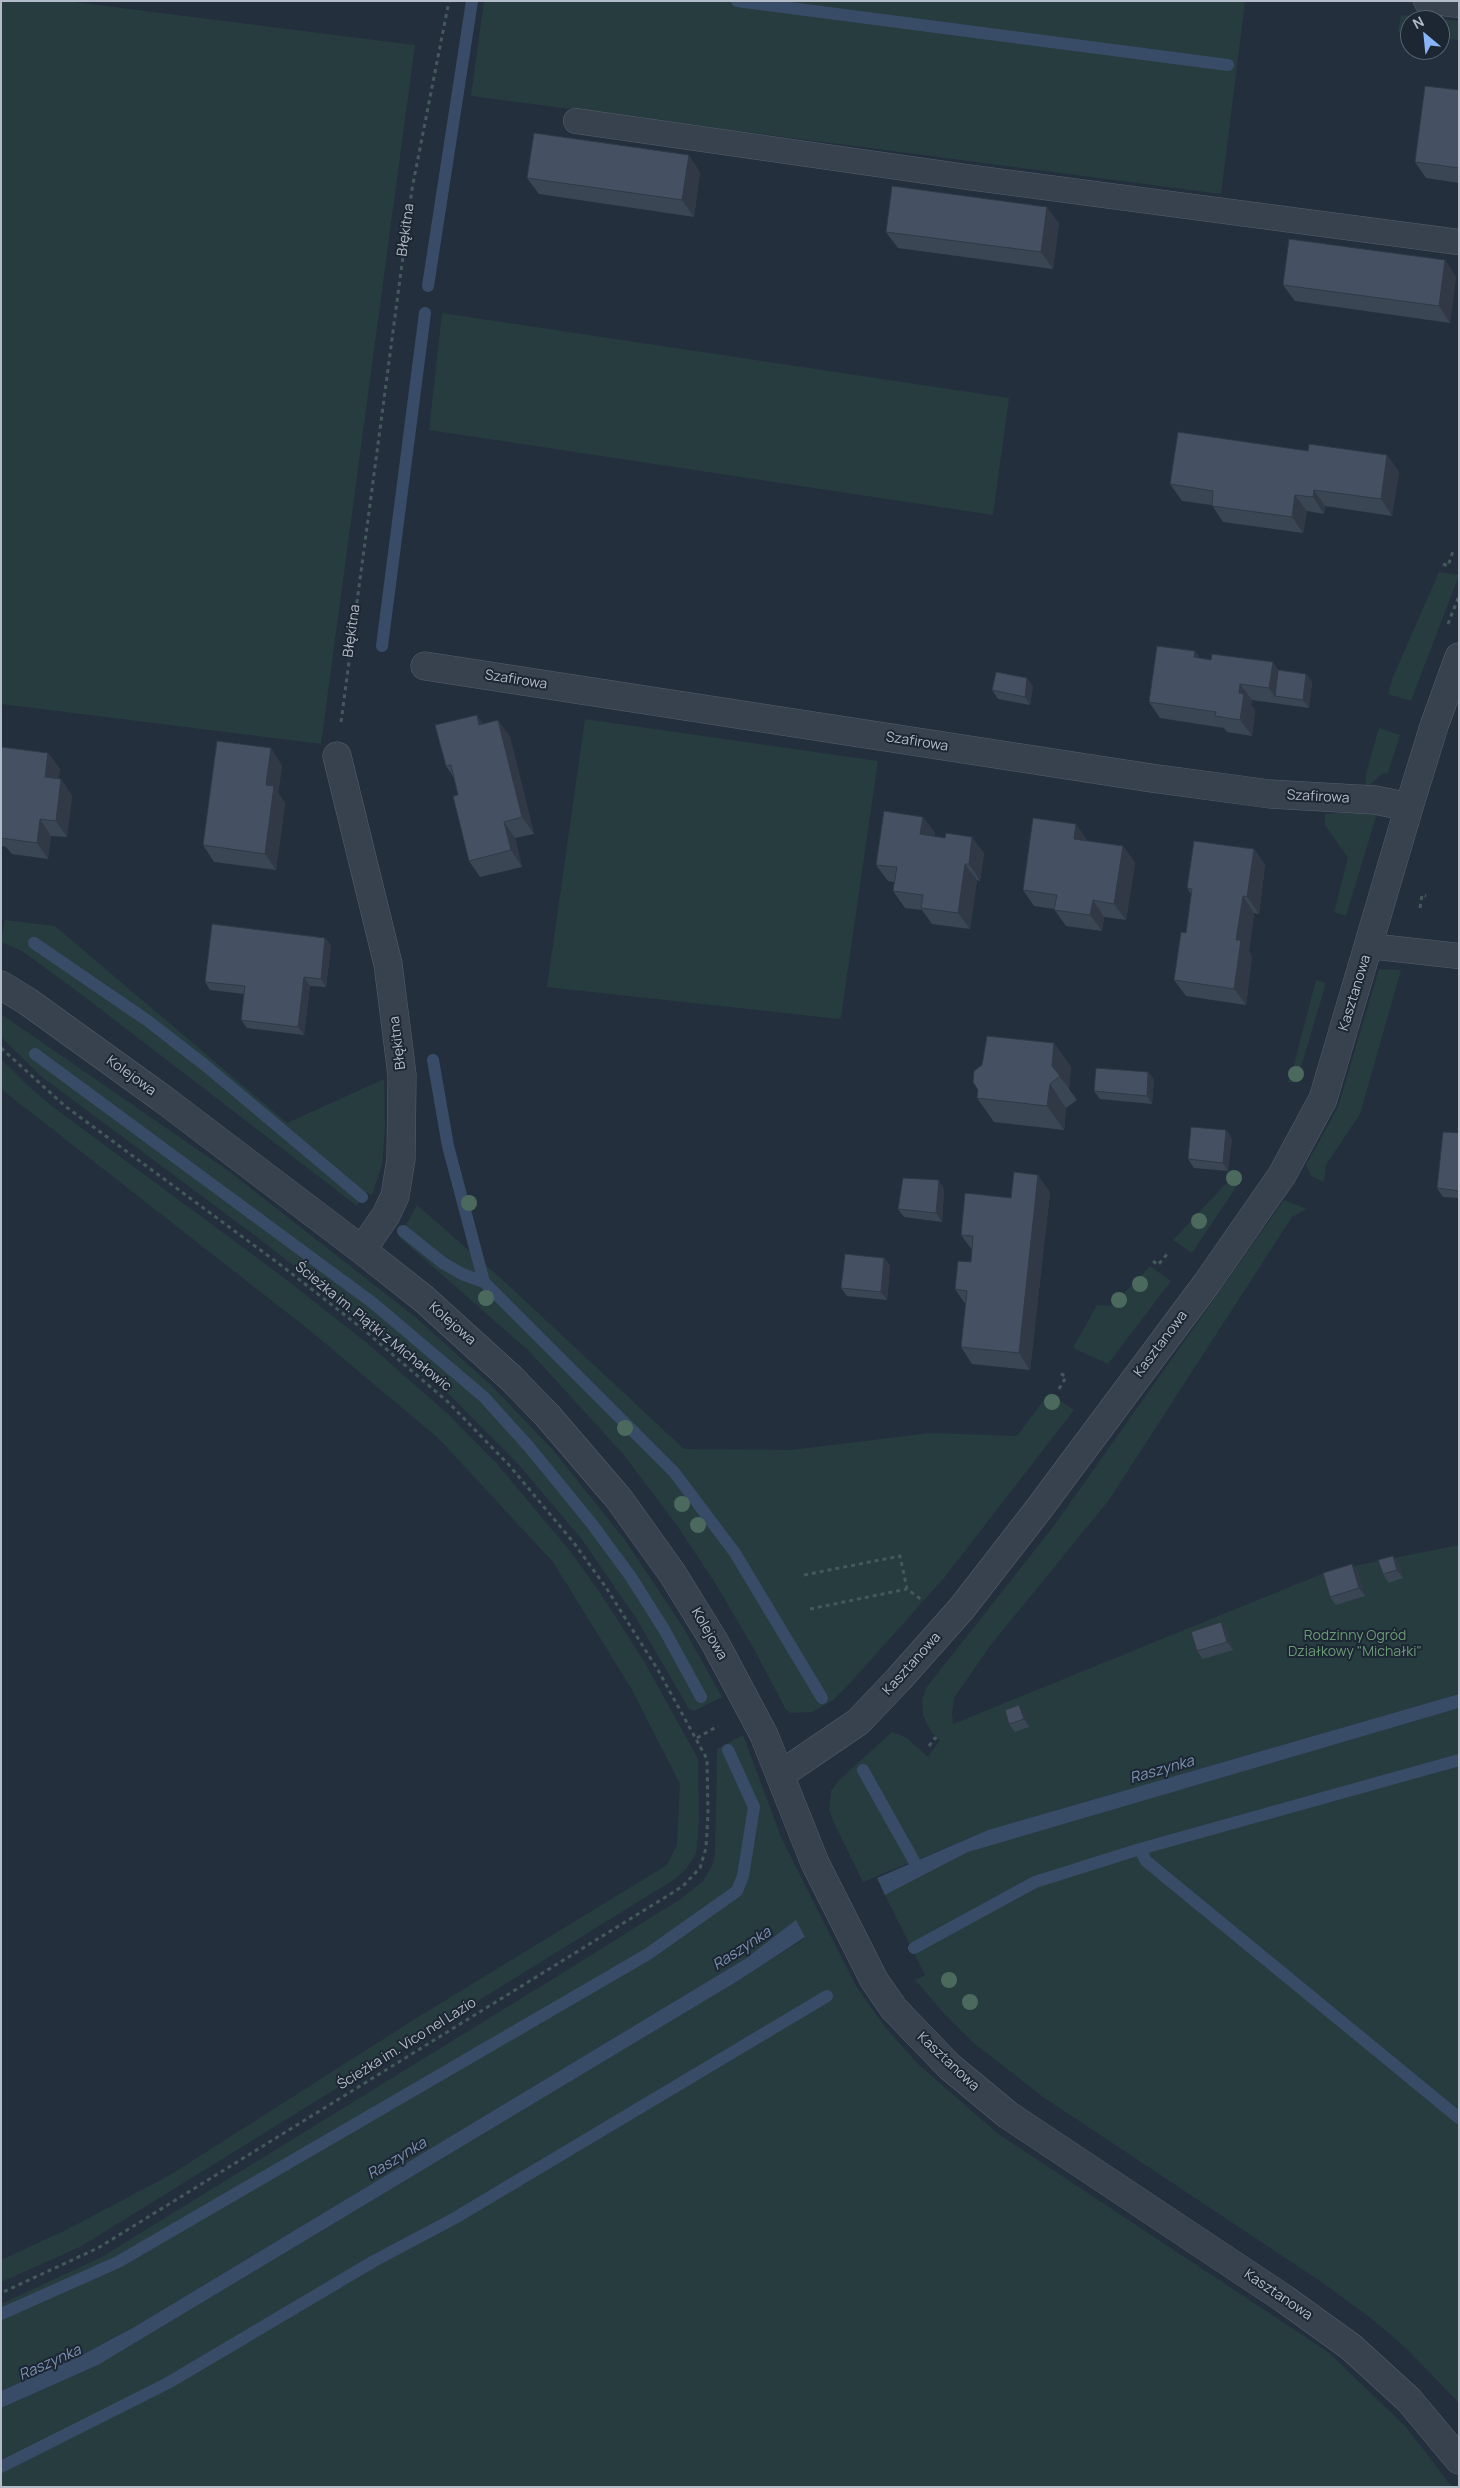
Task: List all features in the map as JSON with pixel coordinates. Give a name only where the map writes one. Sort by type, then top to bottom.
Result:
[{"type":"street","name":"Kasztanowa","points":[[1459,657],[1434,726],[1409,807],[1323,1099],[1282,1174],[1207,1283],[998,1563],[943,1630],[858,1722],[780,1775],[805,1841],[874,1980],[891,2005],[915,2032],[950,2066],[1008,2115],[1283,2298],[1351,2348],[1410,2400],[1459,2460]]},
{"type":"street","name":"Szafirowa","points":[[425,666],[1151,778],[1270,794],[1381,800],[1409,807]]},
{"type":"street","name":"Błękitna","points":[[337,756],[388,964],[402,1075],[401,1159],[395,1196],[386,1215],[362,1250]]},
{"type":"street","name":"Kolejowa","points":[[1,985],[27,1001],[163,1099],[362,1250],[438,1311],[511,1378],[547,1415],[619,1499],[672,1572],[714,1641],[764,1735],[780,1775]]},
{"type":"lane","points":[[1426,1],[1459,5]]},
{"type":"lane","points":[[576,121],[967,177],[1459,242]]},
{"type":"lane","points":[[1369,946],[1459,956]]},
{"type":"path","name":"Błękitna","points":[[337,756],[412,189],[449,1]]},
{"type":"path","points":[[1443,564],[1448,566],[1453,551]]},
{"type":"path","points":[[1446,628],[1459,596]]},
{"type":"path","points":[[1420,908],[1422,895],[1426,896]]},
{"type":"path","name":"Ścieżka im. Piątki z Michałowic","points":[[1,1048],[66,1106],[278,1263],[364,1330],[448,1402],[525,1483],[574,1543],[632,1627],[696,1738]]},
{"type":"path","points":[[1154,1261],[1158,1265],[1168,1253]]},
{"type":"path","points":[[1059,1389],[1066,1377],[1060,1373]]},
{"type":"path","points":[[804,1575],[900,1556],[907,1589],[930,1606]]},
{"type":"path","points":[[810,1609],[907,1589]]},
{"type":"path","points":[[696,1738],[726,1722]]},
{"type":"path","name":"Ścieżka im. Vico nel Lazio","points":[[1,2293],[98,2248],[683,1886],[700,1868],[708,1835],[707,1759],[696,1738]]},
{"type":"path","points":[[929,1746],[935,1738],[940,1742]]},
{"type":"green space","points":[[1,1],[66,1],[415,45],[321,744],[1,704]]},
{"type":"green space","points":[[484,1],[1245,1],[1221,194],[471,96]]},
{"type":"green space","points":[[1450,20],[1459,21],[1459,40],[1450,39]]},
{"type":"green space","points":[[442,313],[1009,398],[993,515],[429,430]]},
{"type":"green space","points":[[1439,572],[1459,575],[1411,701],[1388,694],[1393,677]]},
{"type":"green space","points":[[585,719],[878,761],[841,1017],[839,1019],[547,987]]},
{"type":"green space","points":[[1379,728],[1400,735],[1388,773],[1382,774],[1365,789],[1366,774]]},
{"type":"green space","points":[[1378,810],[1346,916],[1334,912],[1348,858],[1325,825],[1325,814]]},
{"type":"green space","points":[[5,920],[55,926],[287,1123],[384,1079],[385,1128],[382,1165],[372,1195],[366,1192],[357,1206],[82,995],[22,951],[1,942]]},
{"type":"green space","points":[[1379,969],[1401,970],[1360,1114],[1326,1165],[1324,1182],[1311,1176],[1306,1165],[1338,1107]]},
{"type":"green space","points":[[1316,980],[1326,983],[1302,1064],[1295,1082],[1288,1082],[1293,1068]]},
{"type":"green space","points":[[1,1014],[230,1172],[414,1316],[491,1385],[553,1450],[625,1540],[683,1627],[722,1697],[694,1711],[689,1709],[636,1618],[583,1541],[520,1466],[441,1386],[367,1323],[265,1243],[42,1077],[1,1037]]},
{"type":"green space","points":[[1,1059],[28,1086],[53,1107],[279,1274],[367,1343],[448,1414],[498,1465],[570,1551],[601,1594],[645,1663],[698,1759],[699,1821],[696,1854],[686,1869],[675,1879],[80,2247],[1,2282],[1,2260],[68,2229],[170,2175],[418,2017],[667,1865],[677,1845],[680,1784],[631,1688],[553,1562],[438,1438],[313,1333],[1,1089]]},
{"type":"green space","points":[[1234,1175],[1241,1180],[1192,1253],[1173,1240]]},
{"type":"green space","name":"Rodzinny Ogród Działkowy \"Michałki\"","points":[[1284,1200],[1307,1209],[1292,1217],[1109,1500],[990,1646],[954,1698],[953,1724],[1329,1571],[1459,1545],[1459,1694],[989,1830],[863,1882],[829,1809],[831,1791],[839,1780],[892,1732],[907,1738],[928,1757],[940,1740],[932,1733],[923,1716],[922,1700],[926,1688],[1053,1527]]},
{"type":"green space","points":[[417,1205],[506,1283],[684,1449],[791,1450],[930,1433],[1017,1436],[1049,1393],[1074,1410],[944,1578],[851,1682],[832,1701],[812,1712],[791,1713],[786,1710],[754,1649],[717,1586],[676,1524],[623,1454],[530,1352],[399,1237]]},
{"type":"green space","points":[[1150,1266],[1171,1281],[1108,1364],[1073,1348],[1097,1305],[1112,1306]]},
{"type":"green space","points":[[1459,1708],[1459,2403],[1406,2348],[1368,2316],[1323,2283],[1043,2097],[975,2044],[948,2018],[915,1980],[925,1975],[885,1895],[968,1852],[1007,1839]]},
{"type":"green space","points":[[743,1735],[781,1837],[856,1986],[886,2028],[918,2064],[997,2133],[1328,2352],[1406,2427],[1452,2487],[1,2487],[1,2408],[98,2365],[741,1979],[805,1938],[796,1921],[745,1959],[136,2326],[84,2354],[1,2391],[1,2304],[100,2258],[577,1964],[682,1898],[703,1881],[712,1866],[715,1854],[717,1749]]},
{"type":"water","points":[[1459,1694],[1459,1708],[968,1852],[885,1895],[877,1878],[988,1830]]},
{"type":"water","points":[[796,1920],[805,1937],[741,1979],[98,2365],[1,2408],[1,2391],[84,2354],[136,2326],[745,1959]]},
{"type":"building","points":[[1425,86],[1459,90],[1459,168],[1415,162]]},
{"type":"building","points":[[534,133],[689,155],[682,200],[527,178]]},
{"type":"building","points":[[892,186],[1047,207],[1041,252],[886,232]]},
{"type":"building","points":[[1289,239],[1445,260],[1439,306],[1283,285]]},
{"type":"building","points":[[1178,432],[1308,451],[1309,444],[1387,455],[1381,499],[1314,490],[1313,497],[1295,495],[1292,517],[1212,506],[1213,491],[1170,484]]},
{"type":"building","points":[[1157,646],[1195,651],[1194,657],[1211,660],[1212,654],[1273,662],[1269,688],[1240,684],[1239,693],[1244,694],[1240,720],[1215,716],[1216,712],[1149,702]]},
{"type":"building","points":[[1278,670],[1306,674],[1303,700],[1275,696]]},
{"type":"building","points":[[996,672],[1027,678],[1025,697],[992,690]]},
{"type":"building","points":[[477,715],[479,725],[498,720],[522,817],[504,822],[511,850],[469,861],[453,796],[458,795],[451,765],[446,766],[435,725]]},
{"type":"building","points":[[217,741],[271,748],[266,785],[274,786],[265,854],[203,845]]},
{"type":"building","points":[[1,747],[48,753],[45,777],[61,779],[56,821],[40,819],[37,843],[1,838]]},
{"type":"building","points":[[884,811],[923,817],[920,834],[945,838],[946,833],[972,837],[969,864],[965,864],[958,913],[921,908],[923,895],[893,891],[897,867],[876,865]]},
{"type":"building","points":[[1033,818],[1076,824],[1074,839],[1123,846],[1114,904],[1093,900],[1090,915],[1054,910],[1057,895],[1023,890]]},
{"type":"building","points":[[1194,841],[1254,849],[1247,897],[1243,896],[1236,940],[1241,940],[1234,989],[1174,980],[1181,932],[1186,933],[1192,889],[1187,888]]},
{"type":"building","points":[[212,924],[325,938],[321,979],[304,977],[298,1027],[241,1020],[245,986],[205,982]]},
{"type":"building","points":[[987,1036],[1054,1043],[1052,1066],[1060,1076],[1050,1084],[1047,1106],[977,1098],[978,1090],[973,1082],[974,1071],[982,1065]]},
{"type":"building","points":[[1096,1068],[1148,1072],[1147,1096],[1094,1091]]},
{"type":"building","points":[[1191,1127],[1226,1130],[1223,1163],[1188,1159]]},
{"type":"building","points":[[1443,1132],[1459,1133],[1459,1191],[1437,1188]]},
{"type":"building","points":[[1014,1172],[1038,1175],[1019,1353],[961,1347],[967,1291],[955,1289],[958,1261],[971,1262],[973,1236],[961,1235],[965,1193],[1011,1198]]},
{"type":"building","points":[[903,1178],[939,1180],[936,1213],[898,1209]]},
{"type":"building","points":[[845,1254],[884,1258],[881,1292],[841,1288]]},
{"type":"building","points":[[1393,1556],[1397,1570],[1383,1574],[1378,1560]]},
{"type":"building","points":[[1352,1564],[1359,1588],[1330,1597],[1323,1573]]},
{"type":"building","points":[[1221,1622],[1227,1642],[1197,1651],[1191,1632]]},
{"type":"building","points":[[1019,1705],[1024,1719],[1009,1724],[1005,1710]]},
{"type":"waterway","points":[[428,286],[472,1]]},
{"type":"waterway","points":[[737,1],[1228,65]]},
{"type":"waterway","points":[[382,646],[425,313]]},
{"type":"waterway","points":[[34,943],[148,1021],[206,1066],[362,1197]]},
{"type":"waterway","points":[[35,1054],[373,1303],[484,1397],[530,1448],[592,1524],[631,1577],[665,1631],[701,1697]]},
{"type":"waterway","points":[[433,1060],[448,1146],[484,1282]]},
{"type":"waterway","points":[[403,1231],[443,1263],[462,1274],[484,1282],[674,1472],[735,1553],[822,1698]]},
{"type":"waterway","points":[[1,2314],[118,2262],[648,1954],[737,1891],[743,1876],[754,1807],[728,1750]]},
{"type":"waterway","points":[[914,1948],[1035,1882],[1140,1849],[1459,1760]]},
{"type":"waterway","points":[[863,1770],[919,1870]]},
{"type":"waterway","points":[[1140,1849],[1146,1861],[1459,2118]]},
{"type":"waterway","points":[[1,2467],[168,2383],[374,2261],[455,2218],[827,1996]]},
{"type":"water label","name":"Raszynka","points":[[1162,1770]]},
{"type":"water label","name":"Raszynka","points":[[742,1949]]},
{"type":"water label","name":"Raszynka","points":[[397,2159]]},
{"type":"water label","name":"Raszynka","points":[[50,2363]]}]
